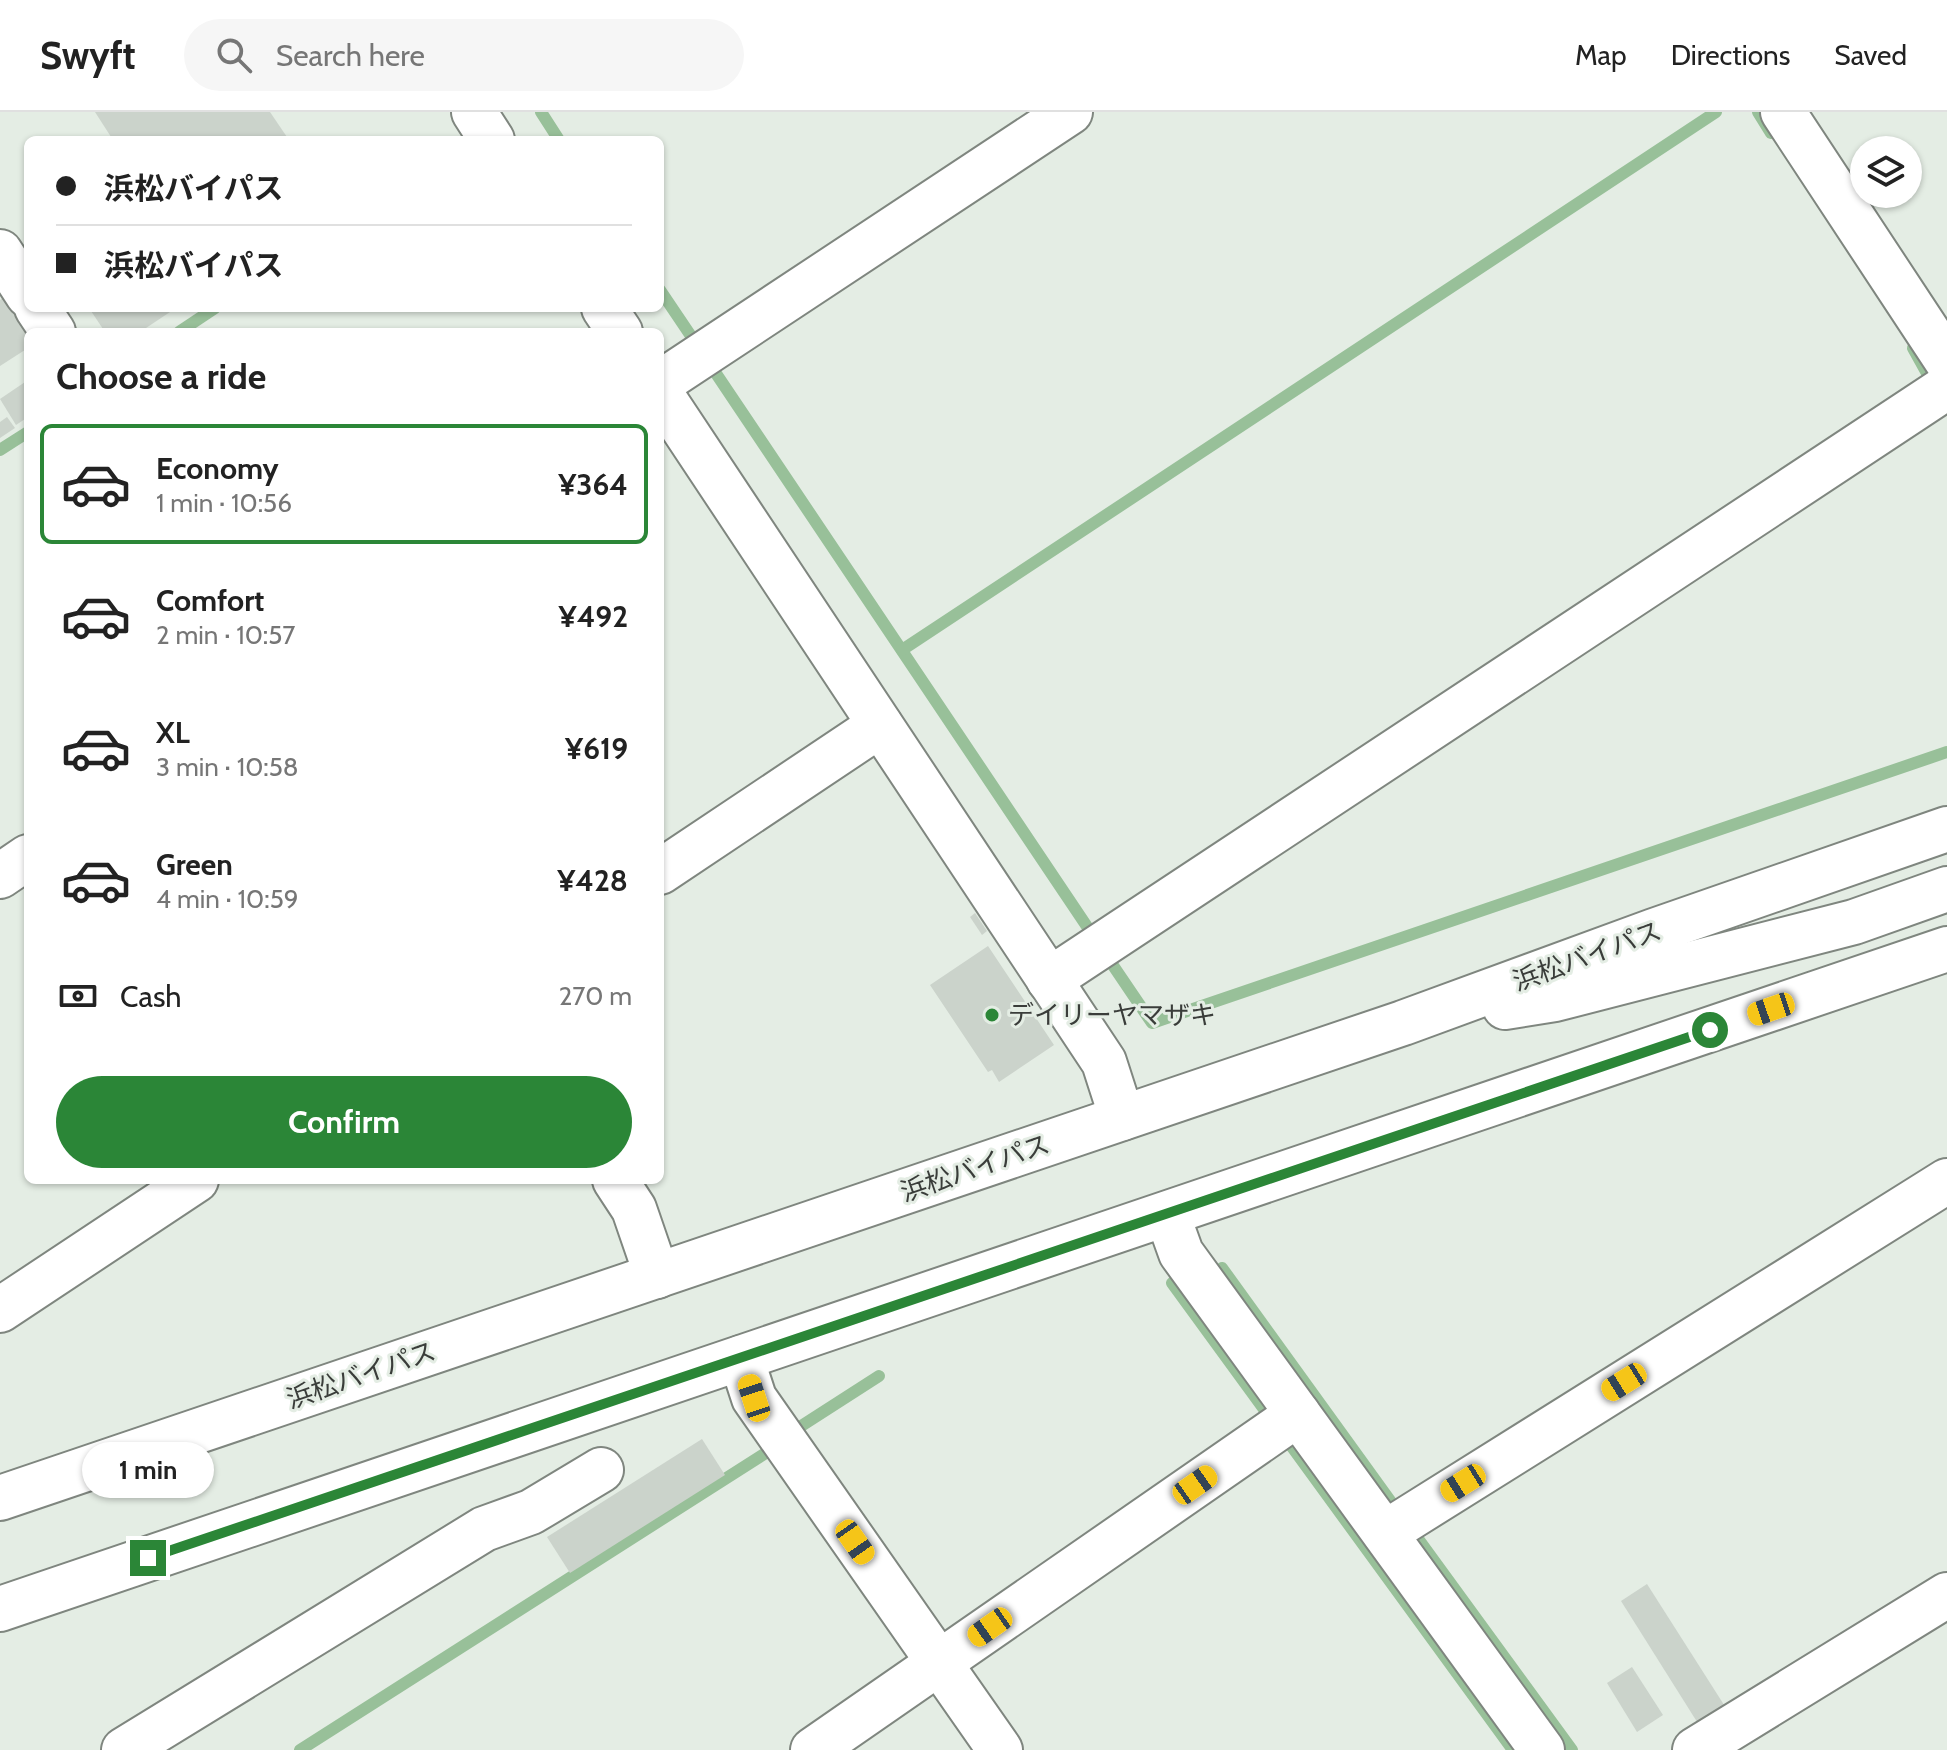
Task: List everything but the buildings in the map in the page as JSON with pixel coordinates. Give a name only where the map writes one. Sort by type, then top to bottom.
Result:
[{"type":"main road","points":[[474,112],[489,136]]},
{"type":"main road","points":[[664,380],[1070,112]]},
{"type":"main road","points":[[1783,112],[1947,361]]},
{"type":"main road","points":[[0,252],[24,289]]},
{"type":"main road","points":[[1049,980],[1947,387]]},
{"type":"main road","points":[[667,418],[880,725],[1104,1062],[1122,1118]]},
{"type":"main road","points":[[664,869],[880,725]]},
{"type":"main road","name":"浜松バイパス","points":[[0,1498],[1403,1023],[1947,829]]},
{"type":"main road","points":[[0,876],[24,860]]},
{"type":"main road","points":[[1403,1023],[1555,999],[1854,922],[1947,889]]},
{"type":"main road","points":[[0,1609],[1947,949]]},
{"type":"main road","points":[[1385,1533],[1947,1181]]},
{"type":"main road","points":[[0,1310],[190,1184]]},
{"type":"main road","points":[[618,1184],[634,1209],[657,1276]]},
{"type":"main road","points":[[1167,1214],[1181,1253],[1542,1750]]},
{"type":"main road","points":[[741,1358],[754,1398],[1000,1750]]},
{"type":"main road","points":[[813,1750],[1298,1414]]},
{"type":"main road","points":[[124,1750],[484,1529],[531,1512],[601,1470]]},
{"type":"main road","points":[[1695,1750],[1947,1595]]},
{"type":"waterway","points":[[541,112],[556,136]]},
{"type":"waterway","points":[[902,650],[1716,112]]},
{"type":"waterway","points":[[1758,112],[1771,133]]},
{"type":"waterway","points":[[664,296],[693,339]]},
{"type":"waterway","points":[[185,328],[209,312]]},
{"type":"waterway","points":[[1913,348],[1928,375]]},
{"type":"waterway","points":[[713,369],[1090,931]]},
{"type":"waterway","points":[[0,450],[24,435]]},
{"type":"waterway","points":[[1110,961],[1152,1023],[1947,752]]},
{"type":"waterway","points":[[1222,1268],[1391,1502]]},
{"type":"waterway","points":[[1172,1283],[1269,1416]]},
{"type":"waterway","points":[[795,1430],[879,1376]]},
{"type":"waterway","points":[[1287,1440],[1513,1750]]},
{"type":"waterway","points":[[300,1750],[772,1449]]},
{"type":"waterway","points":[[1416,1536],[1572,1750]]},
{"type":"place","name":"デイリーヤマザキ","points":[[992,1015]]},
{"type":"route","points":[[148,1558],[1710,1030]]}]
